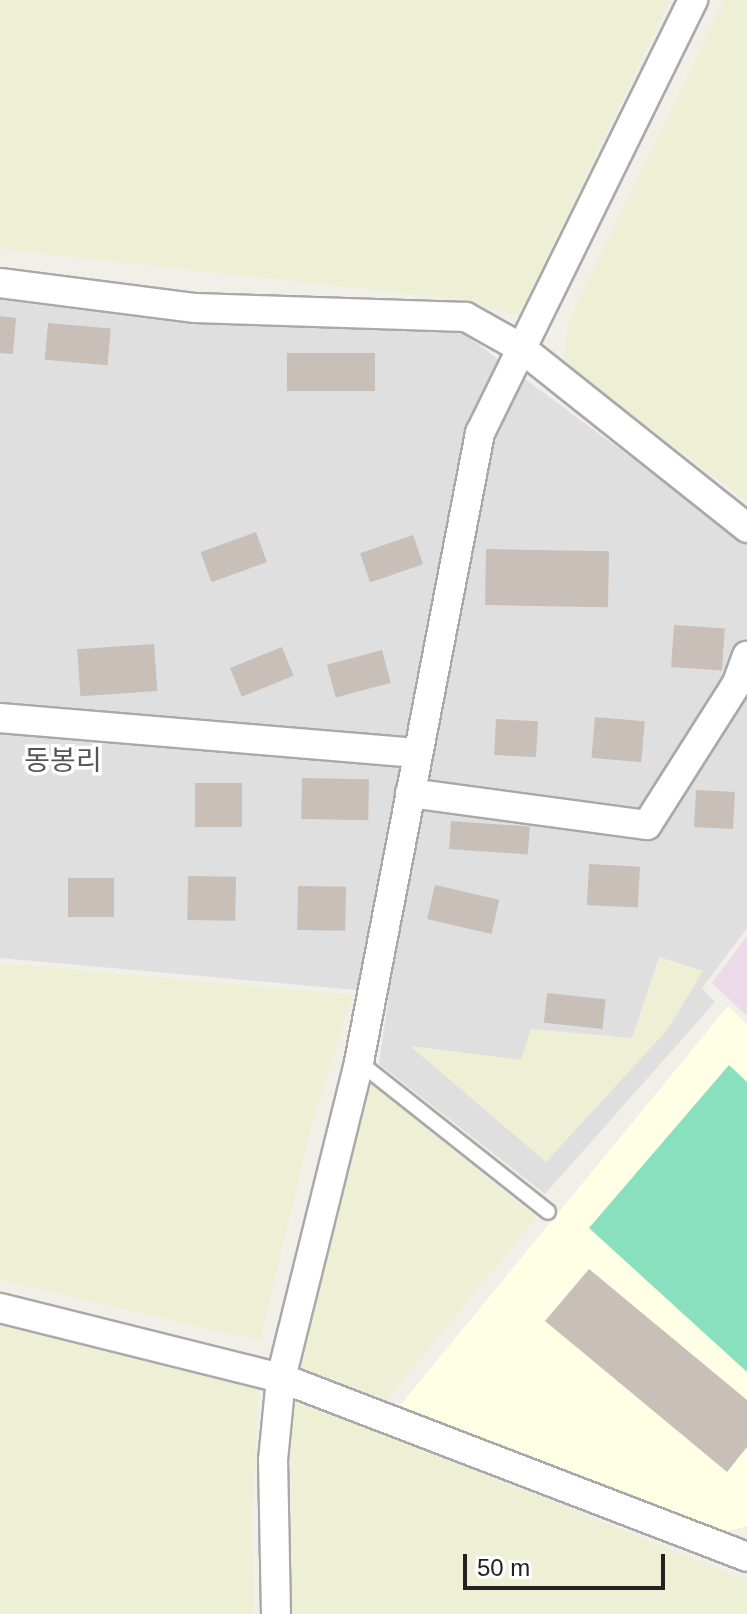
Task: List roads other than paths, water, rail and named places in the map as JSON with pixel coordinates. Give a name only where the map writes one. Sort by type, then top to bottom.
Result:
[{"type":"street","points":[[276,1614],[273,1460],[281,1378],[359,1062],[480,433],[693,0]]},
{"type":"street","points":[[0,283],[195,308],[466,317],[521,348],[747,528]]},
{"type":"street","points":[[410,793],[647,825],[737,683],[747,656]]},
{"type":"street","points":[[0,718],[418,753]]},
{"type":"street","points":[[0,1308],[281,1378],[747,1557]]},
{"type":"lane","points":[[359,1062],[548,1212]]},
{"type":"district","name":"동봉리","points":[[63,761]]}]
